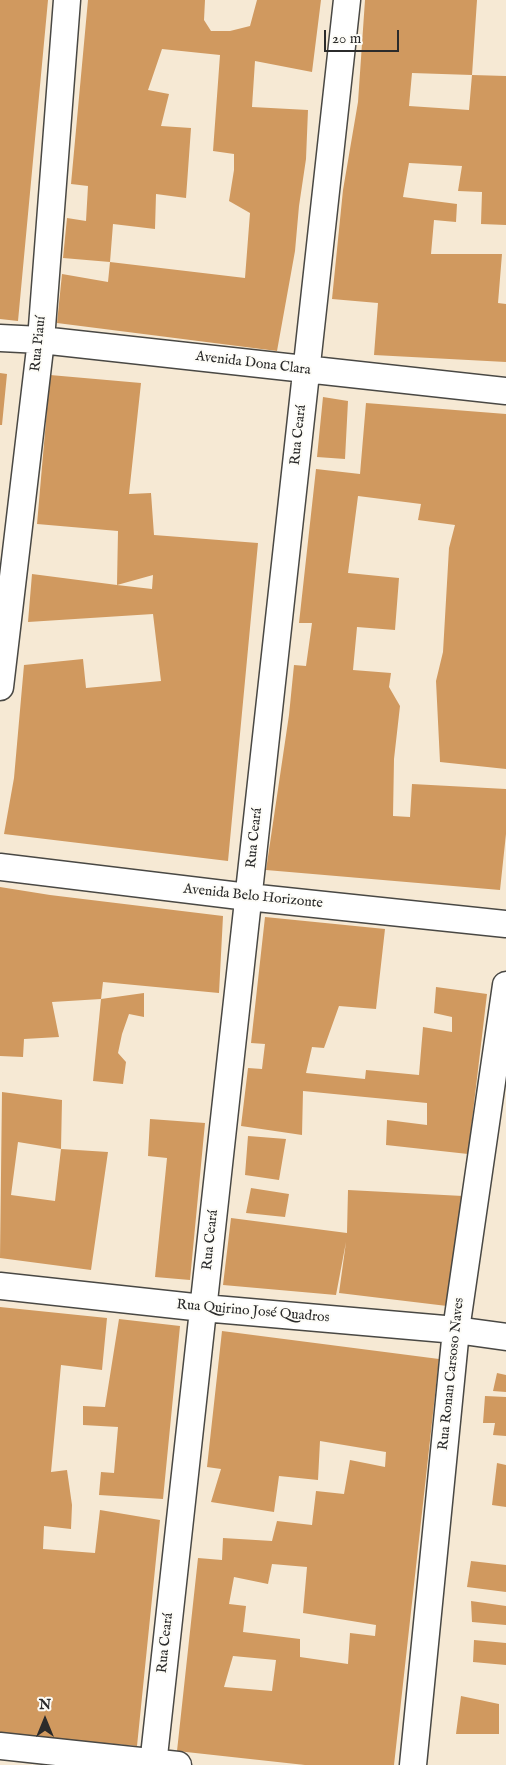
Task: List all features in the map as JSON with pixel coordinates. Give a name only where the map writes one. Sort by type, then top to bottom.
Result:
[{"type":"street","name":"Rua Piauí","points":[[0,687],[40,340],[67,0]]},
{"type":"street","name":"Rua Ceará","points":[[161,1764],[203,1308],[347,0]]},
{"type":"street","name":"Avenida Dona Clara","points":[[0,338],[40,340],[506,391]]},
{"type":"street","name":"Avenida Belo Horizonte","points":[[0,867],[248,897],[506,924]]},
{"type":"street","name":"Rua Ronan Carsoso Naves","points":[[413,1765],[456,1330],[506,985]]},
{"type":"street","name":"Rua Quirino José Quadros","points":[[0,1286],[203,1308],[456,1330],[506,1337]]},
{"type":"street","points":[[0,1746],[161,1764]]},
{"type":"building","points":[[0,0],[48,0],[18,321],[0,319]]},
{"type":"building","points":[[88,0],[205,0],[204,20],[211,31],[230,31],[250,26],[257,0],[321,0],[312,72],[255,61],[252,107],[308,110],[306,159],[295,251],[277,351],[57,323],[62,274],[108,282],[110,262],[63,258],[67,218],[86,221],[88,186],[71,184]],"holes":[[[162,49],[220,55],[213,151],[234,154],[234,170],[229,201],[250,213],[245,278],[110,262],[113,224],[155,229],[156,194],[186,198],[191,128],[161,126],[169,94],[148,90]]]},
{"type":"building","points":[[365,0],[477,0],[472,75],[506,76],[506,225],[481,224],[482,192],[458,191],[462,166],[409,163],[403,197],[457,204],[456,222],[434,220],[431,254],[502,254],[498,303],[506,304],[506,362],[374,355],[378,303],[332,299],[343,190],[358,102]],"holes":[[[412,73],[472,75],[469,110],[409,106]]]},
{"type":"building","points":[[0,373],[7,374],[2,425],[0,425]]},
{"type":"building","points":[[50,375],[141,383],[129,494],[151,493],[154,535],[258,543],[228,861],[4,834],[14,778],[24,665],[83,659],[86,688],[161,681],[153,614],[28,622],[32,574],[117,585],[118,531],[37,524]],"holes":[[[153,575],[152,589],[117,585]]]},
{"type":"building","points":[[323,397],[348,401],[345,459],[317,457]]},
{"type":"building","points":[[366,403],[506,414],[506,769],[440,762],[436,681],[443,652],[449,548],[455,525],[418,520],[421,504],[358,496],[348,573],[399,578],[395,630],[357,627],[353,670],[391,673],[389,687],[400,706],[394,759],[393,816],[410,817],[412,784],[506,789],[506,834],[500,890],[266,870],[289,715],[294,665],[306,666],[312,623],[299,623],[316,469],[360,474]]},
{"type":"building","points":[[0,887],[223,916],[219,993],[103,982],[101,999],[52,1002],[59,1037],[24,1039],[23,1057],[0,1056]]},
{"type":"building","points":[[265,917],[385,929],[376,1009],[339,1006],[324,1048],[312,1047],[306,1073],[365,1079],[366,1070],[419,1075],[423,1027],[452,1032],[452,1017],[434,1013],[436,987],[487,994],[468,1154],[386,1145],[387,1120],[427,1125],[427,1103],[303,1091],[302,1135],[241,1126],[248,1068],[262,1069],[265,1044],[251,1043]]},
{"type":"building","points":[[144,993],[144,1017],[129,1014],[122,1034],[118,1053],[126,1062],[123,1084],[93,1081],[101,999]]},
{"type":"building","points":[[2,1092],[62,1100],[61,1149],[108,1152],[91,1270],[0,1258]],"holes":[[[18,1142],[61,1149],[55,1201],[11,1195]]]},
{"type":"building","points":[[150,1119],[205,1123],[190,1280],[155,1277],[167,1158],[148,1156]]},
{"type":"building","points":[[248,1136],[286,1139],[279,1180],[245,1175]]},
{"type":"building","points":[[251,1188],[289,1194],[285,1217],[246,1213]]},
{"type":"building","points":[[348,1190],[463,1196],[447,1306],[339,1293],[346,1242],[336,1295],[223,1285],[231,1218],[347,1233]]},
{"type":"building","points":[[0,1307],[107,1318],[102,1370],[61,1365],[51,1472],[67,1470],[72,1505],[71,1529],[44,1526],[43,1549],[95,1553],[100,1510],[160,1520],[137,1746],[0,1734]]},
{"type":"building","points":[[119,1319],[180,1326],[163,1499],[99,1495],[101,1472],[114,1473],[118,1427],[83,1425],[83,1406],[105,1407]]},
{"type":"building","points":[[222,1331],[439,1359],[394,1765],[305,1765],[177,1751],[198,1558],[222,1560],[223,1538],[272,1541],[277,1521],[312,1525],[316,1491],[344,1494],[350,1460],[385,1467],[386,1452],[320,1441],[318,1480],[279,1476],[274,1512],[211,1502],[221,1469],[207,1467]],"holes":[[[272,1564],[307,1567],[303,1613],[376,1625],[375,1636],[350,1633],[348,1664],[300,1657],[300,1639],[243,1632],[246,1606],[229,1604],[234,1577],[268,1584]],[[233,1656],[276,1660],[272,1691],[224,1687]]]},
{"type":"building","points":[[497,1373],[506,1375],[506,1392],[493,1391]]},
{"type":"building","points":[[485,1396],[506,1397],[506,1436],[493,1435],[495,1423],[483,1423]]},
{"type":"building","points":[[497,1463],[506,1465],[506,1507],[492,1505]]},
{"type":"building","points":[[471,1561],[506,1565],[506,1592],[467,1587]]},
{"type":"building","points":[[471,1601],[506,1606],[506,1625],[472,1622]]},
{"type":"building","points":[[474,1640],[506,1643],[506,1665],[473,1662]]},
{"type":"building","points":[[461,1696],[499,1704],[499,1734],[456,1734]]}]
